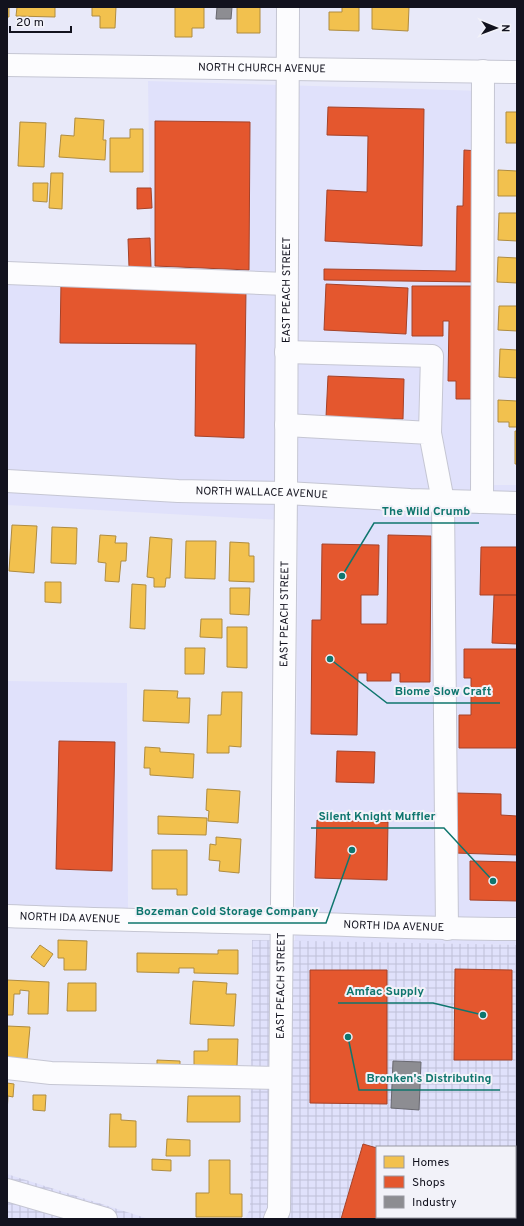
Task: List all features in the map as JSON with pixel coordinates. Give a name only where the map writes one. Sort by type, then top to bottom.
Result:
[{"type":"street","name":"EAST PEACH STREET","points":[[275,1219],[279,1210],[283,923],[288,7]]},
{"type":"street","name":"NORTH CHURCH AVENUE","points":[[7,65],[517,72]]},
{"type":"street","points":[[482,502],[483,72]]},
{"type":"street","points":[[7,273],[286,284]]},
{"type":"street","points":[[286,352],[432,356],[430,434],[443,500],[447,929]]},
{"type":"street","points":[[286,425],[430,434]]},
{"type":"street","name":"NORTH WALLACE AVENUE","points":[[7,481],[178,491],[286,493],[517,503]]},
{"type":"street","name":"NORTH IDA AVENUE","points":[[7,916],[447,929],[517,929]]},
{"type":"street","points":[[7,1068],[52,1073],[280,1078]]},
{"type":"street","points":[[7,1190],[106,1219]]},
{"type":"shaded area","points":[[148,81],[483,91],[483,485],[517,485],[517,945],[295,941],[298,521],[7,505],[7,263],[151,279]]},
{"type":"shaded area","points":[[7,681],[127,683],[128,908],[8,906]]},
{"type":"shaded area","points":[[252,940],[517,945],[517,1219],[245,1219],[250,1209]]},
{"type":"shaded area","points":[[7,1174],[149,1219],[7,1219]]},
{"type":"building: Homes","points":[[7,7],[9,7],[9,17],[7,17]]},
{"type":"building: Homes","points":[[17,7],[55,7],[55,17],[16,16]]},
{"type":"building: Homes","points":[[92,7],[116,7],[115,28],[100,28],[100,16],[92,16]]},
{"type":"building: Homes","points":[[175,7],[204,7],[204,28],[192,28],[192,37],[175,37]]},
{"type":"building: Homes","points":[[237,7],[260,7],[260,33],[237,33]]},
{"type":"building: Homes","points":[[342,7],[359,7],[359,31],[329,30],[329,12],[342,12]]},
{"type":"building: Homes","points":[[372,7],[409,7],[408,31],[372,29]]},
{"type":"building: Homes","points":[[506,112],[517,112],[517,143],[506,143]]},
{"type":"building: Homes","points":[[75,118],[104,120],[103,140],[106,140],[105,160],[59,157],[61,135],[74,136]]},
{"type":"building: Homes","points":[[20,122],[46,123],[44,167],[18,166]]},
{"type":"building: Homes","points":[[130,129],[143,129],[143,172],[110,172],[110,138],[130,138]]},
{"type":"building: Homes","points":[[498,170],[517,171],[517,196],[498,196]]},
{"type":"building: Homes","points":[[51,173],[63,173],[62,209],[49,208]]},
{"type":"building: Homes","points":[[33,183],[48,183],[47,202],[33,201]]},
{"type":"building: Homes","points":[[499,213],[517,213],[517,241],[498,240]]},
{"type":"building: Homes","points":[[498,257],[517,258],[517,283],[497,282]]},
{"type":"building: Homes","points":[[499,306],[517,306],[517,331],[498,330]]},
{"type":"building: Homes","points":[[500,349],[517,350],[517,378],[499,377]]},
{"type":"building: Homes","points":[[498,400],[517,401],[517,427],[509,427],[509,422],[498,422]]},
{"type":"building: Homes","points":[[515,431],[517,431],[517,464],[515,464]]},
{"type":"building: Homes","points":[[12,525],[37,526],[34,573],[9,571]]},
{"type":"building: Homes","points":[[52,527],[77,528],[76,564],[51,563]]},
{"type":"building: Homes","points":[[100,535],[116,536],[115,543],[127,543],[126,561],[121,561],[119,582],[105,581],[106,563],[98,562]]},
{"type":"building: Homes","points":[[150,537],[172,539],[170,578],[166,578],[165,587],[154,587],[154,578],[147,577]]},
{"type":"building: Homes","points":[[186,541],[216,541],[215,579],[185,578]]},
{"type":"building: Homes","points":[[230,542],[249,543],[249,556],[254,556],[254,582],[229,581]]},
{"type":"building: Homes","points":[[45,582],[61,582],[61,603],[45,602]]},
{"type":"building: Homes","points":[[132,584],[146,585],[145,629],[130,628]]},
{"type":"building: Homes","points":[[230,588],[250,588],[249,615],[230,614]]},
{"type":"building: Homes","points":[[201,619],[222,619],[222,638],[200,637]]},
{"type":"building: Homes","points":[[227,627],[247,627],[247,668],[227,667]]},
{"type":"building: Homes","points":[[185,648],[205,648],[204,674],[185,674]]},
{"type":"building: Homes","points":[[144,690],[178,691],[177,698],[190,698],[189,723],[143,721]]},
{"type":"building: Homes","points":[[222,692],[242,692],[241,747],[229,746],[229,753],[207,753],[208,715],[221,715]]},
{"type":"building: Homes","points":[[145,747],[160,748],[160,752],[194,754],[193,778],[150,775],[150,768],[144,768]]},
{"type":"building: Homes","points":[[207,789],[240,791],[238,823],[208,821],[209,811],[206,810]]},
{"type":"building: Homes","points":[[158,816],[207,818],[206,835],[158,834]]},
{"type":"building: Homes","points":[[216,837],[241,839],[239,873],[219,871],[220,861],[209,860],[210,844],[216,845]]},
{"type":"building: Homes","points":[[152,850],[187,850],[187,895],[177,895],[177,889],[152,889]]},
{"type":"building: Homes","points":[[58,940],[87,941],[86,970],[64,970],[64,958],[58,958]]},
{"type":"building: Homes","points":[[40,945],[53,954],[44,967],[31,957]]},
{"type":"building: Homes","points":[[218,950],[238,950],[238,974],[194,973],[194,968],[179,968],[179,973],[137,972],[137,953],[218,954]]},
{"type":"building: Homes","points":[[7,980],[49,982],[48,1014],[28,1014],[29,991],[20,990],[20,994],[14,994],[13,1015],[7,1015]]},
{"type":"building: Homes","points":[[193,981],[227,983],[226,994],[236,994],[234,1026],[190,1024]]},
{"type":"building: Homes","points":[[68,983],[96,983],[96,1011],[67,1011]]},
{"type":"building: Homes","points":[[7,1026],[30,1027],[27,1060],[7,1058]]},
{"type":"building: Homes","points":[[208,1039],[238,1039],[237,1066],[194,1075],[194,1051],[208,1051]]},
{"type":"building: Homes","points":[[157,1060],[180,1061],[180,1073],[157,1072]]},
{"type":"building: Homes","points":[[7,1083],[14,1084],[13,1097],[8,1096],[7,1113]]},
{"type":"building: Homes","points":[[33,1095],[46,1095],[45,1111],[33,1110]]},
{"type":"building: Homes","points":[[188,1096],[240,1096],[240,1122],[187,1122]]},
{"type":"building: Homes","points":[[110,1114],[121,1114],[121,1120],[136,1121],[136,1147],[109,1147]]},
{"type":"building: Homes","points":[[167,1139],[190,1140],[190,1156],[166,1156]]},
{"type":"building: Homes","points":[[152,1159],[171,1160],[171,1171],[152,1170]]},
{"type":"building: Homes","points":[[209,1160],[230,1160],[230,1194],[242,1194],[242,1217],[196,1217],[196,1193],[209,1193]]},
{"type":"building: Shops","points":[[328,107],[424,109],[422,246],[325,241],[327,190],[367,192],[368,136],[327,135]]},
{"type":"building: Shops","points":[[155,121],[250,122],[249,270],[155,266]]},
{"type":"building: Shops","points":[[464,150],[478,151],[476,282],[324,280],[324,269],[456,271],[457,206],[463,206]]},
{"type":"building: Shops","points":[[137,188],[151,188],[152,208],[137,209]]},
{"type":"building: Shops","points":[[150,238],[151,267],[129,267],[128,239]]},
{"type":"building: Shops","points":[[61,282],[246,290],[244,438],[195,436],[196,344],[60,343]]},
{"type":"building: Shops","points":[[326,284],[408,288],[406,334],[324,330]]},
{"type":"building: Shops","points":[[412,286],[474,286],[474,399],[456,399],[456,381],[448,381],[449,321],[443,321],[443,336],[412,336]]},
{"type":"building: Shops","points":[[328,376],[404,379],[403,419],[326,417]]},
{"type":"building: Shops","points":[[388,535],[431,536],[430,682],[400,682],[400,673],[391,673],[391,681],[367,681],[367,673],[358,673],[357,735],[311,734],[312,620],[321,620],[322,544],[379,545],[378,595],[361,595],[361,624],[387,624]]},
{"type":"building: Shops","points":[[481,547],[517,547],[517,595],[480,595]]},
{"type":"building: Shops","points":[[494,595],[517,595],[517,644],[492,643]]},
{"type":"building: Shops","points":[[464,649],[517,649],[517,748],[459,748],[459,715],[471,715],[471,678],[464,678]]},
{"type":"building: Shops","points":[[59,741],[115,742],[112,871],[56,869]]},
{"type":"building: Shops","points":[[337,751],[375,752],[374,783],[336,782]]},
{"type":"building: Shops","points":[[456,793],[501,794],[501,815],[517,816],[517,855],[454,853]]},
{"type":"building: Shops","points":[[317,820],[388,822],[387,880],[315,878]]},
{"type":"building: Shops","points":[[470,861],[517,862],[517,901],[470,900]]},
{"type":"building: Shops","points":[[455,969],[512,970],[512,1060],[454,1060]]},
{"type":"building: Shops","points":[[310,970],[387,970],[387,1104],[310,1103]]},
{"type":"building: Shops","points":[[363,1144],[376,1148],[376,1218],[459,1218],[459,1219],[341,1219]]},
{"type":"building: Industry","points":[[217,7],[232,7],[231,19],[216,19]]},
{"type":"building: Industry","points":[[393,1061],[421,1062],[419,1110],[391,1108]]},
{"type":"place","name":"The Wild Crumb","points":[[342,576]]},
{"type":"place","name":"Biome Slow Craft","points":[[330,659]]},
{"type":"place","name":"Bozeman Cold Storage Company","points":[[352,850]]},
{"type":"place","name":"Silent Knight Muffler","points":[[493,881]]},
{"type":"place","name":"Amfac Supply","points":[[483,1015]]},
{"type":"place","name":"Bronken's Distributing","points":[[348,1037]]}]
